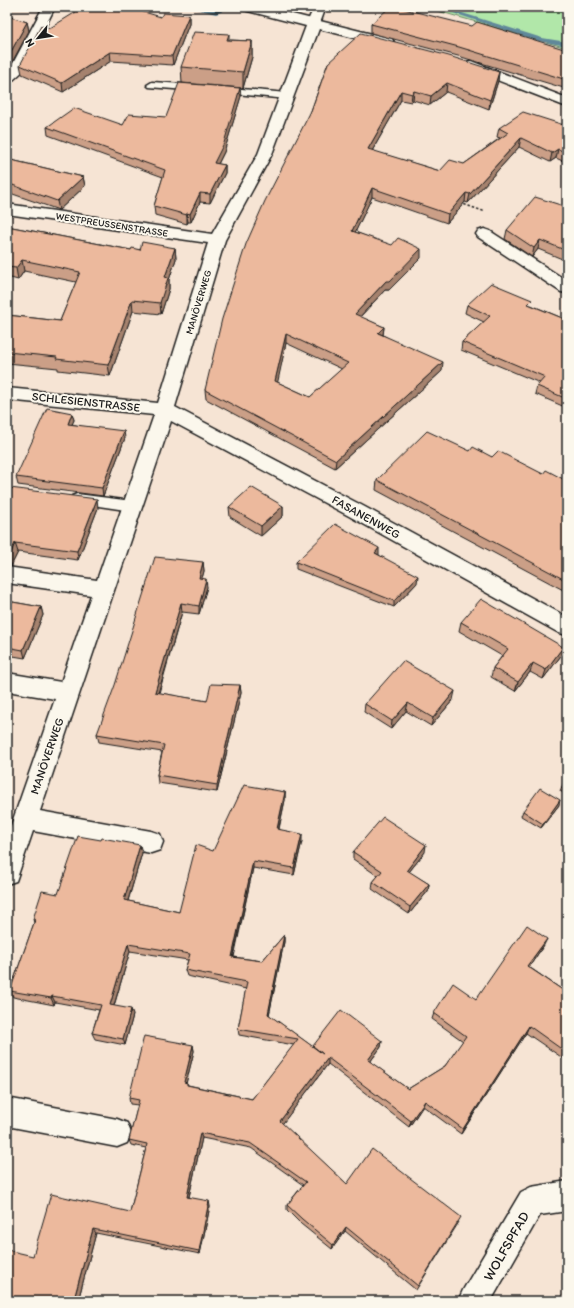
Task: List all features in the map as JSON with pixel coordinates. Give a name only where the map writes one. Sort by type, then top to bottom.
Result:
[{"type":"street","points":[[7,78],[16,71],[49,7]]},
{"type":"street","points":[[249,7],[397,45]]},
{"type":"street","name":"MANÖVERWEG","points":[[7,873],[18,823],[68,692],[104,589],[164,410],[217,240],[265,154],[320,7]]},
{"type":"street","points":[[460,62],[492,72],[567,103]]},
{"type":"street","name":"WESTPREUSSENSTRASSE","points":[[7,209],[217,240]]},
{"type":"street","points":[[484,234],[567,288]]},
{"type":"street","name":"SCHLESIENSTRASSE","points":[[7,394],[164,410]]},
{"type":"street","name":"FASANENWEG","points":[[164,410],[343,504],[567,627]]},
{"type":"street","points":[[7,575],[104,589]]},
{"type":"street","points":[[7,682],[68,692]]},
{"type":"street","points":[[18,823],[151,842]]},
{"type":"street","points":[[7,1112],[117,1133]]},
{"type":"street","name":"WOLFSPFAD","points":[[474,1301],[531,1202],[567,1196]]},
{"type":"lane","points":[[152,84],[287,96]]},
{"type":"lane","points":[[62,497],[132,506]]},
{"type":"path","points":[[454,201],[483,211],[484,234]]},
{"type":"green space","points":[[424,7],[567,7],[567,48]]},
{"type":"building","points":[[84,7],[127,7],[161,17],[163,13],[189,15],[172,56],[110,52],[62,83],[20,65],[41,26],[50,28]]},
{"type":"building","points":[[390,7],[396,7],[472,26],[477,22],[567,50],[567,80],[459,47],[371,24]]},
{"type":"building","points":[[7,16],[27,22],[7,59]]},
{"type":"building","points":[[194,32],[229,34],[227,40],[252,41],[243,72],[181,67]]},
{"type":"building","points":[[361,33],[449,56],[499,72],[490,100],[447,83],[431,96],[414,91],[412,94],[401,91],[368,149],[440,171],[450,160],[464,164],[508,133],[499,128],[523,112],[567,126],[567,153],[558,149],[552,153],[521,138],[470,194],[466,193],[448,214],[372,188],[352,231],[392,245],[398,238],[421,249],[390,281],[386,281],[355,314],[384,327],[378,333],[443,362],[336,460],[205,390],[222,319],[246,244],[265,201],[311,111],[328,63]],"holes":[[[286,334],[348,363],[310,397],[275,381]]]},
{"type":"building","points":[[179,83],[240,88],[224,143],[214,163],[225,165],[210,194],[200,193],[190,214],[187,213],[187,215],[154,206],[165,170],[47,127],[74,108],[123,125],[129,114],[166,117]]},
{"type":"building","points":[[7,159],[83,177],[57,201],[7,183]]},
{"type":"building","points":[[535,197],[567,207],[567,251],[540,240],[534,248],[507,230]]},
{"type":"building","points":[[7,226],[131,250],[132,248],[140,250],[142,242],[175,248],[165,277],[168,278],[160,303],[132,300],[108,365],[56,359],[57,357],[7,352],[7,315],[60,321],[80,272],[22,260],[16,268],[7,267]]},
{"type":"building","points":[[491,283],[532,300],[528,304],[567,320],[567,399],[537,386],[545,377],[462,342],[490,316],[467,305]]},
{"type":"building","points":[[47,408],[72,413],[68,424],[124,431],[102,488],[16,477]]},
{"type":"building","points":[[427,431],[470,451],[473,447],[492,457],[498,451],[543,474],[546,470],[567,481],[567,581],[377,480]]},
{"type":"building","points":[[251,487],[283,506],[261,526],[229,507]]},
{"type":"building","points":[[10,488],[97,499],[77,551],[15,543],[9,557],[7,557],[7,494]]},
{"type":"building","points":[[335,524],[379,548],[375,553],[418,576],[394,601],[296,562]]},
{"type":"building","points":[[155,557],[203,562],[199,578],[206,579],[199,606],[181,603],[155,692],[207,701],[211,684],[240,685],[217,785],[157,775],[164,745],[97,734],[115,685]]},
{"type":"building","points":[[481,599],[563,647],[546,670],[533,663],[518,682],[493,668],[508,649],[461,622]]},
{"type":"building","points":[[7,601],[41,607],[23,650],[7,647]]},
{"type":"building","points":[[403,661],[455,691],[433,718],[408,703],[392,721],[365,704]]},
{"type":"building","points":[[567,777],[567,784],[564,782]]},
{"type":"building","points":[[244,785],[285,792],[277,829],[302,834],[294,868],[253,861],[232,957],[262,961],[284,935],[268,1014],[323,1054],[313,1046],[341,1010],[382,1041],[368,1060],[408,1089],[445,1066],[466,1036],[434,1013],[453,983],[476,999],[527,925],[547,939],[527,966],[567,993],[567,1053],[529,1026],[463,1129],[425,1101],[411,1121],[328,1058],[280,1121],[347,1184],[372,1149],[461,1217],[418,1286],[346,1227],[333,1245],[302,1219],[287,1205],[306,1182],[250,1143],[200,1133],[187,1197],[209,1201],[199,1251],[93,1229],[74,1299],[77,1300],[76,1301],[7,1301],[7,1250],[33,1256],[51,1194],[130,1212],[147,1144],[129,1140],[139,1100],[129,1098],[144,1036],[193,1045],[184,1082],[187,1083],[187,1085],[252,1099],[298,1039],[238,1029],[247,982],[185,970],[190,954],[128,944],[110,1005],[131,1009],[123,1039],[92,1033],[101,1005],[52,996],[51,998],[10,991],[35,920],[33,919],[42,891],[58,894],[78,836],[101,840],[102,838],[140,845],[124,900],[179,912],[196,845],[213,851]]},
{"type":"building","points":[[540,788],[560,800],[543,824],[523,811]]},
{"type":"building","points":[[383,817],[426,845],[407,870],[429,884],[410,907],[373,882],[382,871],[353,852]]},
{"type":"waterway","points":[[192,7],[216,12],[220,11]]},
{"type":"waterway","points":[[438,7],[541,40],[567,44]]}]
